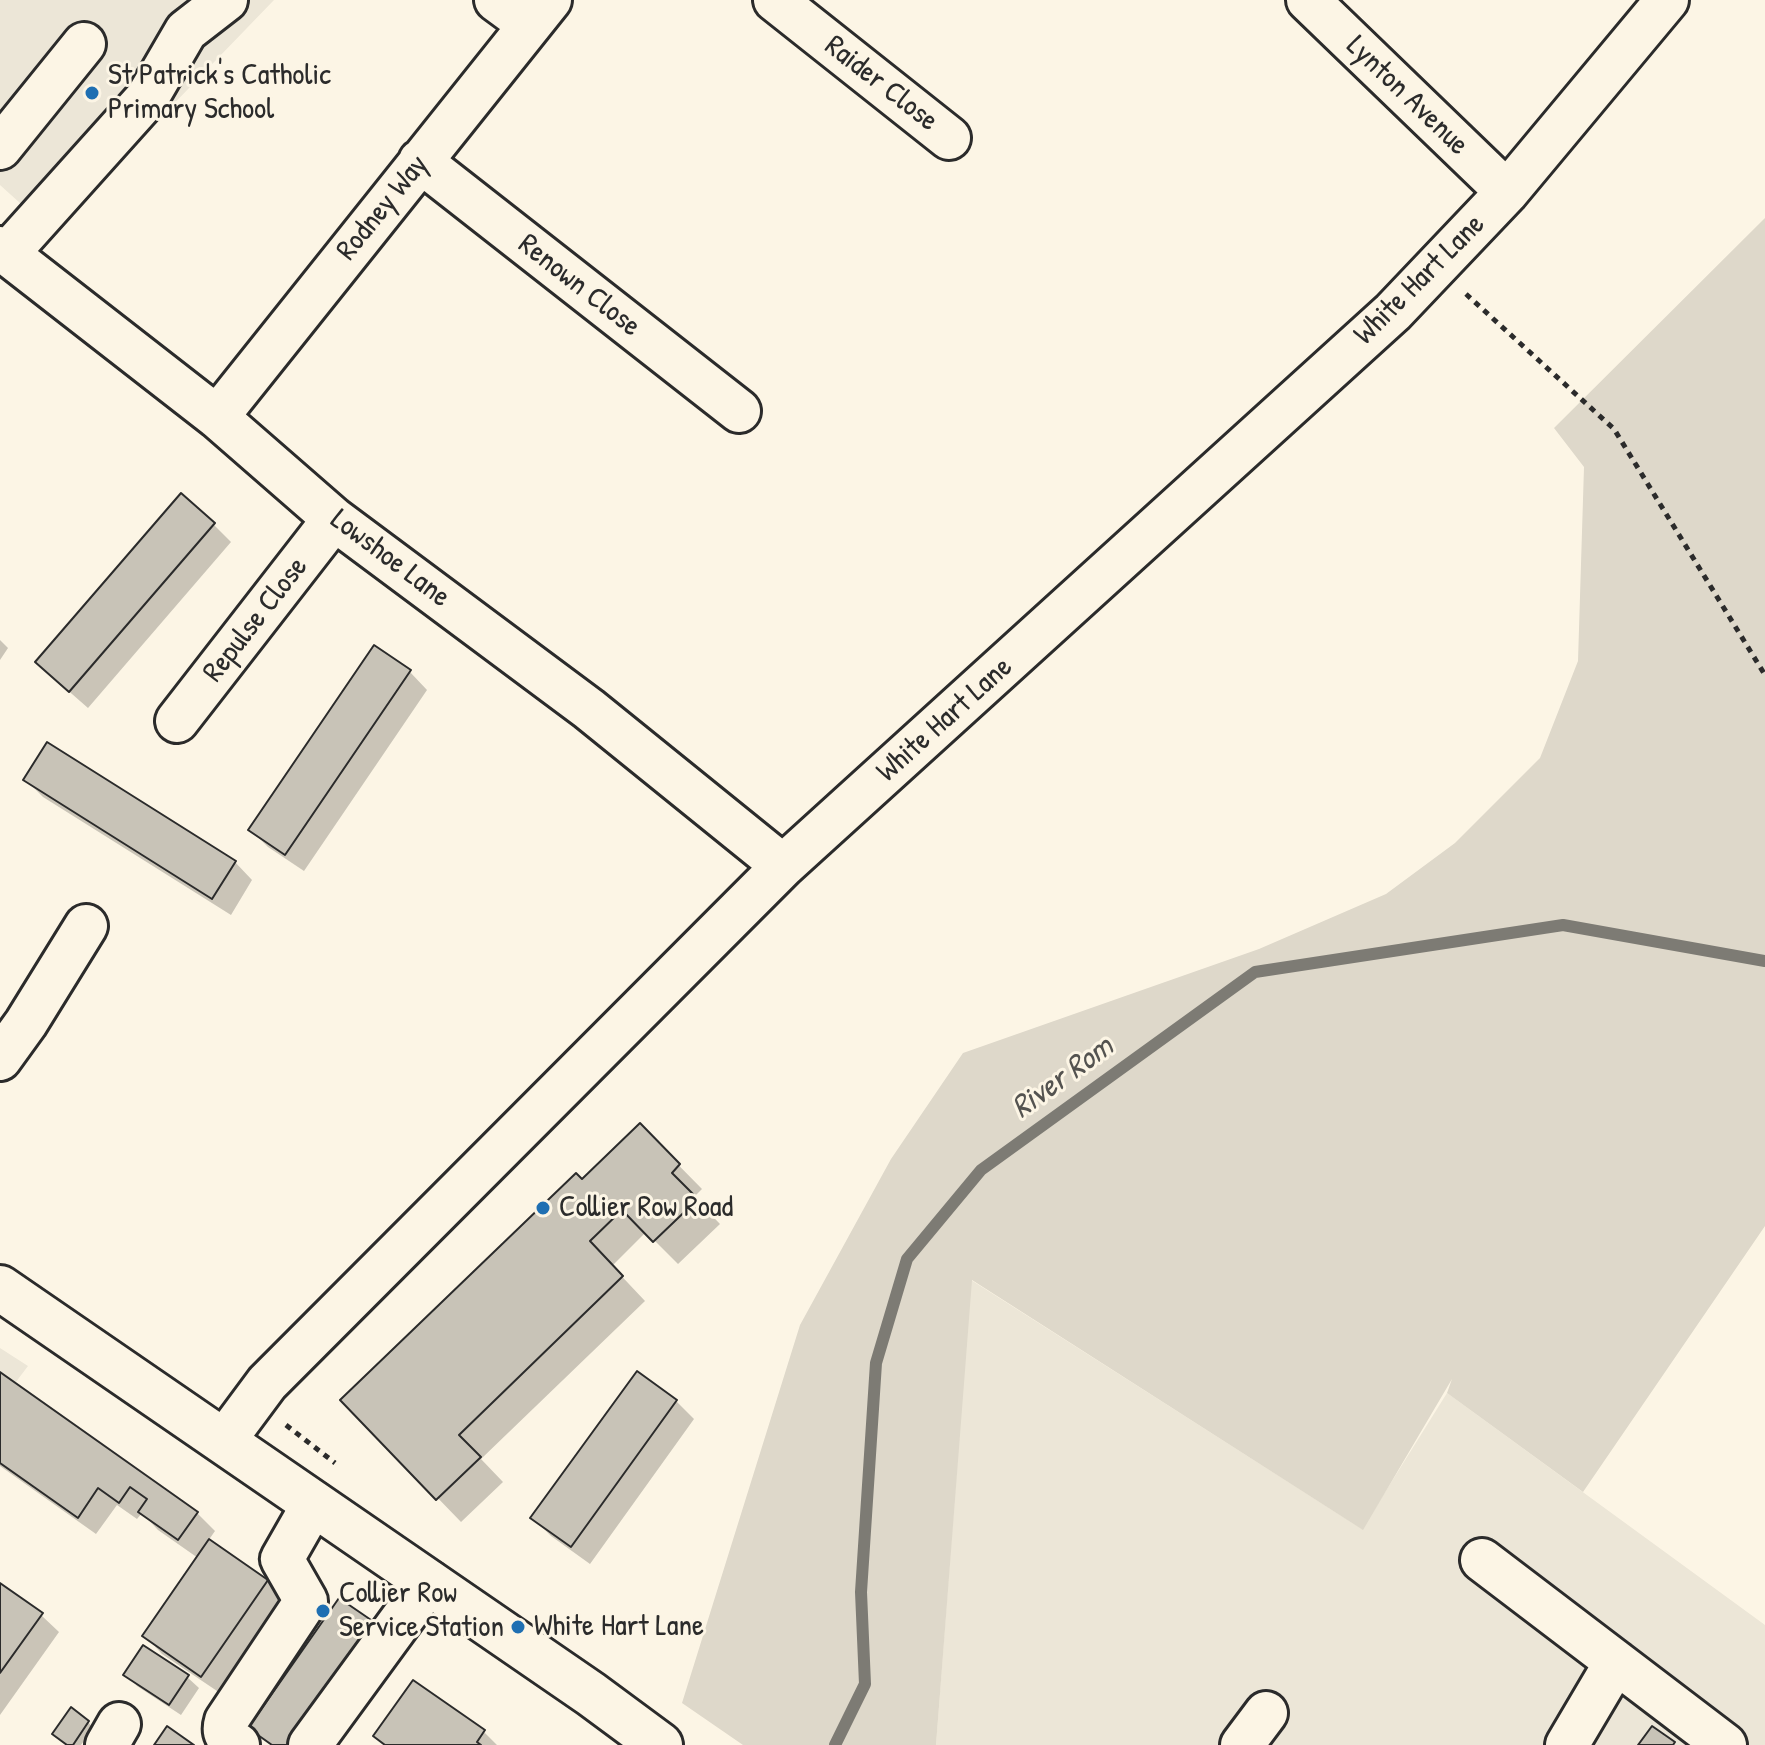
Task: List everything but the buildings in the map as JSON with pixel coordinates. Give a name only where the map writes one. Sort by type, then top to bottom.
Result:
[{"type":"main road","points":[[3,1297],[224,1441],[660,1745]]},
{"type":"street","points":[[3,251],[147,98],[186,31],[226,0]]},
{"type":"street","points":[[496,0],[540,12]]},
{"type":"street","name":"Raider Close","points":[[775,0],[949,138]]},
{"type":"street","name":"Lynton Avenue","points":[[1308,0],[1507,192]]},
{"type":"street","name":"White Hart Lane","points":[[224,1441],[267,1383],[783,866],[1393,312],[1507,192],[1667,0]]},
{"type":"street","name":"Rodney Way","points":[[217,417],[540,12]]},
{"type":"street","points":[[0,148],[84,44]]},
{"type":"street","name":"Renown Close","points":[[420,161],[739,411]]},
{"type":"street","name":"Lowshoe Lane","points":[[3,251],[217,417],[334,519],[589,709],[783,866]]},
{"type":"street","name":"Repulse Close","points":[[177,721],[334,519]]},
{"type":"street","points":[[0,1059],[86,926]]},
{"type":"street","points":[[238,1745],[226,1736],[226,1721],[306,1601],[282,1559],[314,1503]]},
{"type":"street","points":[[1482,1560],[1725,1745]]},
{"type":"street","points":[[310,1745],[429,1582]]},
{"type":"street","points":[[1567,1745],[1616,1662]]},
{"type":"path","points":[[1436,266],[1614,429],[1765,675]]},
{"type":"shaded area","name":"St Patrick's Catholic Primary School","points":[[0,0],[274,0],[51,231],[0,185]]},
{"type":"shaded area","points":[[1765,218],[1765,1226],[1583,1492],[1447,1393],[1452,1379],[1363,1530],[972,1280],[936,1745],[743,1745],[682,1703],[800,1325],[891,1159],[963,1053],[1259,949],[1386,894],[1455,843],[1540,758],[1578,661],[1584,467],[1554,428]]},
{"type":"shaded area","points":[[971,1280],[1362,1529],[1447,1393],[1765,1625],[1765,1745],[936,1745]]},
{"type":"shaded area","points":[[0,1348],[28,1366],[0,1403]]},
{"type":"waterway","name":"River Rom","points":[[835,1745],[865,1684],[861,1592],[876,1363],[907,1259],[981,1170],[1255,972],[1563,925],[1765,961]]},
{"type":"place","name":"St Patrick's Catholic Primary School","points":[[92,93]]},
{"type":"place","name":"Collier Row Road","points":[[543,1208]]},
{"type":"place","name":"Collier Row Service Station","points":[[323,1611]]},
{"type":"place","name":"White Hart Lane","points":[[518,1627]]}]
